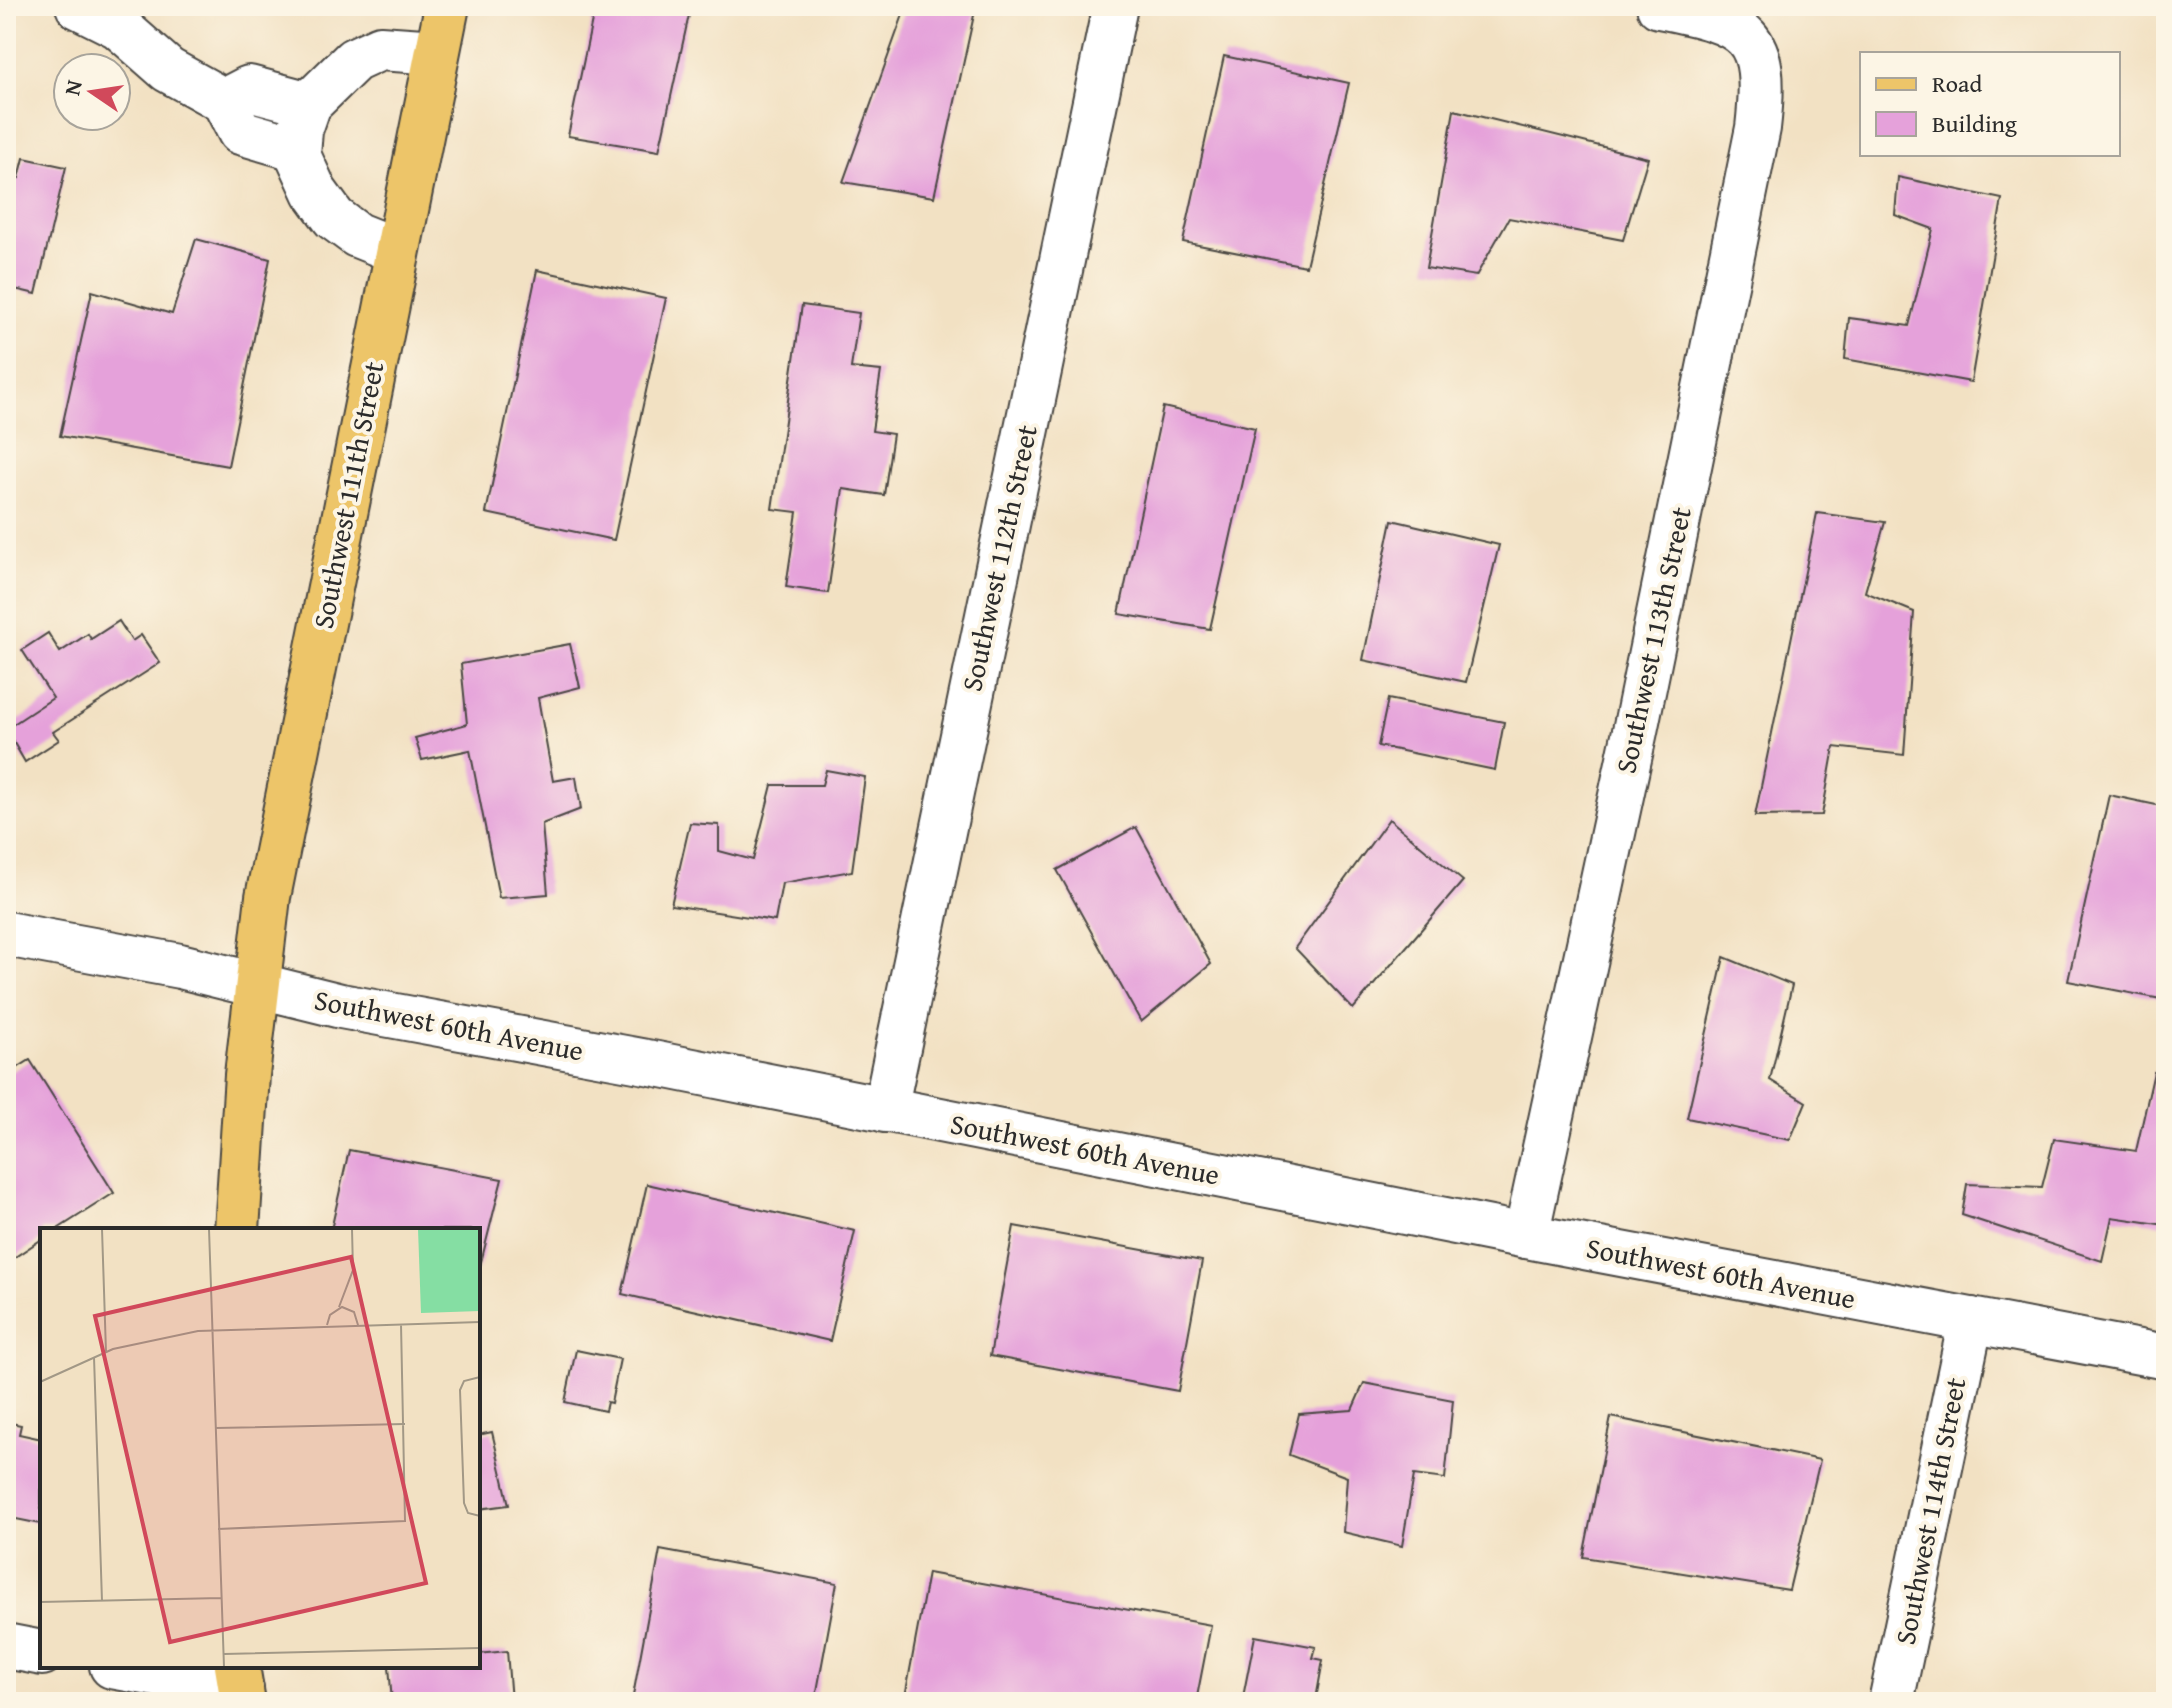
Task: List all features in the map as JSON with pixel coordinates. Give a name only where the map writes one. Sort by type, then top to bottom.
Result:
[{"type":"main road","name":"Southwest 111th Street","points":[[255,986],[268,897],[447,6]]},
{"type":"main road","points":[[237,1228],[255,986]]},
{"type":"street","points":[[78,6],[118,26],[168,70],[224,101],[240,132],[298,149]]},
{"type":"street","name":"Southwest 112th Street","points":[[885,1110],[1115,6]]},
{"type":"street","name":"Southwest 113th Street","points":[[1526,1236],[1635,731],[1758,128],[1762,95],[1761,66],[1753,43],[1735,27],[1713,18],[1659,6]]},
{"type":"street","points":[[397,251],[357,235],[334,218],[315,192],[298,155],[300,130],[309,104],[354,60],[380,48],[437,52]]},
{"type":"street","points":[[224,101],[249,88],[309,104]]},
{"type":"street","name":"Southwest 60th Avenue","points":[[6,934],[180,966],[341,1006],[652,1063],[1526,1236],[2166,1357]]},
{"type":"street","name":"Southwest 114th Street","points":[[1891,1702],[1971,1320]]},
{"type":"street","points":[[6,1646],[40,1653]]},
{"type":"street","points":[[125,1668],[240,1686]]},
{"type":"building","points":[[595,6],[691,6],[659,151],[568,136]]},
{"type":"building","points":[[931,6],[976,6],[934,197],[843,182],[904,12]]},
{"type":"building","points":[[1224,56],[1349,83],[1306,266],[1183,242]]},
{"type":"building","points":[[1454,110],[1648,158],[1623,240],[1509,218],[1476,276],[1426,268]]},
{"type":"building","points":[[24,158],[66,167],[36,294],[6,287],[6,175],[19,178]]},
{"type":"building","points":[[1898,177],[2002,199],[1971,382],[1845,359],[1849,318],[1909,326],[1933,229],[1895,215]]},
{"type":"building","points":[[196,239],[270,259],[228,466],[60,436],[92,291],[172,314]]},
{"type":"building","points":[[537,270],[666,298],[614,540],[486,513]]},
{"type":"building","points":[[802,305],[859,313],[851,368],[881,371],[872,431],[893,434],[884,495],[843,489],[828,593],[786,587],[797,512],[772,509]]},
{"type":"building","points":[[1163,407],[1255,428],[1210,629],[1119,614]]},
{"type":"building","points":[[1817,513],[1885,522],[1865,592],[1914,612],[1904,755],[1834,747],[1822,815],[1755,816]]},
{"type":"building","points":[[1392,520],[1499,545],[1466,682],[1363,660]]},
{"type":"building","points":[[119,621],[132,641],[141,635],[160,663],[53,732],[59,740],[25,762],[6,729],[53,698],[22,650],[48,633],[60,652],[88,634],[91,639]]},
{"type":"building","points":[[570,644],[580,687],[538,698],[553,781],[576,777],[581,809],[542,824],[548,894],[499,898],[470,750],[422,760],[415,738],[467,724],[461,664]]},
{"type":"building","points":[[1388,699],[1504,722],[1495,770],[1378,746]]},
{"type":"building","points":[[826,770],[865,777],[852,871],[782,883],[775,921],[671,905],[690,823],[719,825],[719,851],[753,860],[772,785],[822,785]]},
{"type":"building","points":[[2109,795],[2166,807],[2166,1000],[2068,981]]},
{"type":"building","points":[[1389,819],[1463,881],[1353,1009],[1295,948]]},
{"type":"building","points":[[1136,827],[1211,964],[1141,1022],[1057,870]]},
{"type":"building","points":[[1724,957],[1792,985],[1770,1080],[1806,1102],[1790,1140],[1687,1118]]},
{"type":"building","points":[[30,1060],[114,1193],[59,1228],[40,1228],[40,1240],[12,1259],[6,1250],[6,1218],[11,1215],[6,1206],[6,1075]]},
{"type":"building","points":[[2154,1072],[2166,1076],[2166,1225],[2112,1217],[2102,1261],[1962,1215],[1967,1184],[2042,1187],[2054,1139],[2136,1151]]},
{"type":"building","points":[[349,1150],[502,1179],[480,1266],[480,1228],[331,1228]]},
{"type":"building","points":[[647,1184],[855,1231],[830,1341],[622,1294]]},
{"type":"building","points":[[1014,1226],[1202,1261],[1178,1391],[990,1356]]},
{"type":"building","points":[[576,1350],[620,1359],[611,1403],[607,1402],[605,1411],[565,1402]]},
{"type":"building","points":[[1364,1383],[1453,1400],[1445,1479],[1414,1475],[1402,1546],[1343,1532],[1347,1477],[1289,1455],[1299,1414],[1352,1410]]},
{"type":"building","points":[[1611,1417],[1820,1460],[1789,1590],[1583,1557]]},
{"type":"building","points":[[6,1422],[21,1425],[19,1434],[40,1439],[40,1524],[6,1517]]},
{"type":"building","points":[[492,1432],[509,1505],[480,1509],[480,1435]]},
{"type":"building","points":[[660,1550],[837,1583],[815,1702],[665,1702],[633,1696]]},
{"type":"building","points":[[928,1573],[1211,1625],[1196,1702],[904,1702]]},
{"type":"building","points":[[1255,1636],[1316,1647],[1313,1658],[1323,1660],[1316,1699],[1306,1697],[1305,1702],[1271,1702],[1243,1697]]},
{"type":"building","points":[[507,1651],[511,1701],[392,1702],[389,1668],[480,1668],[480,1654]]}]
